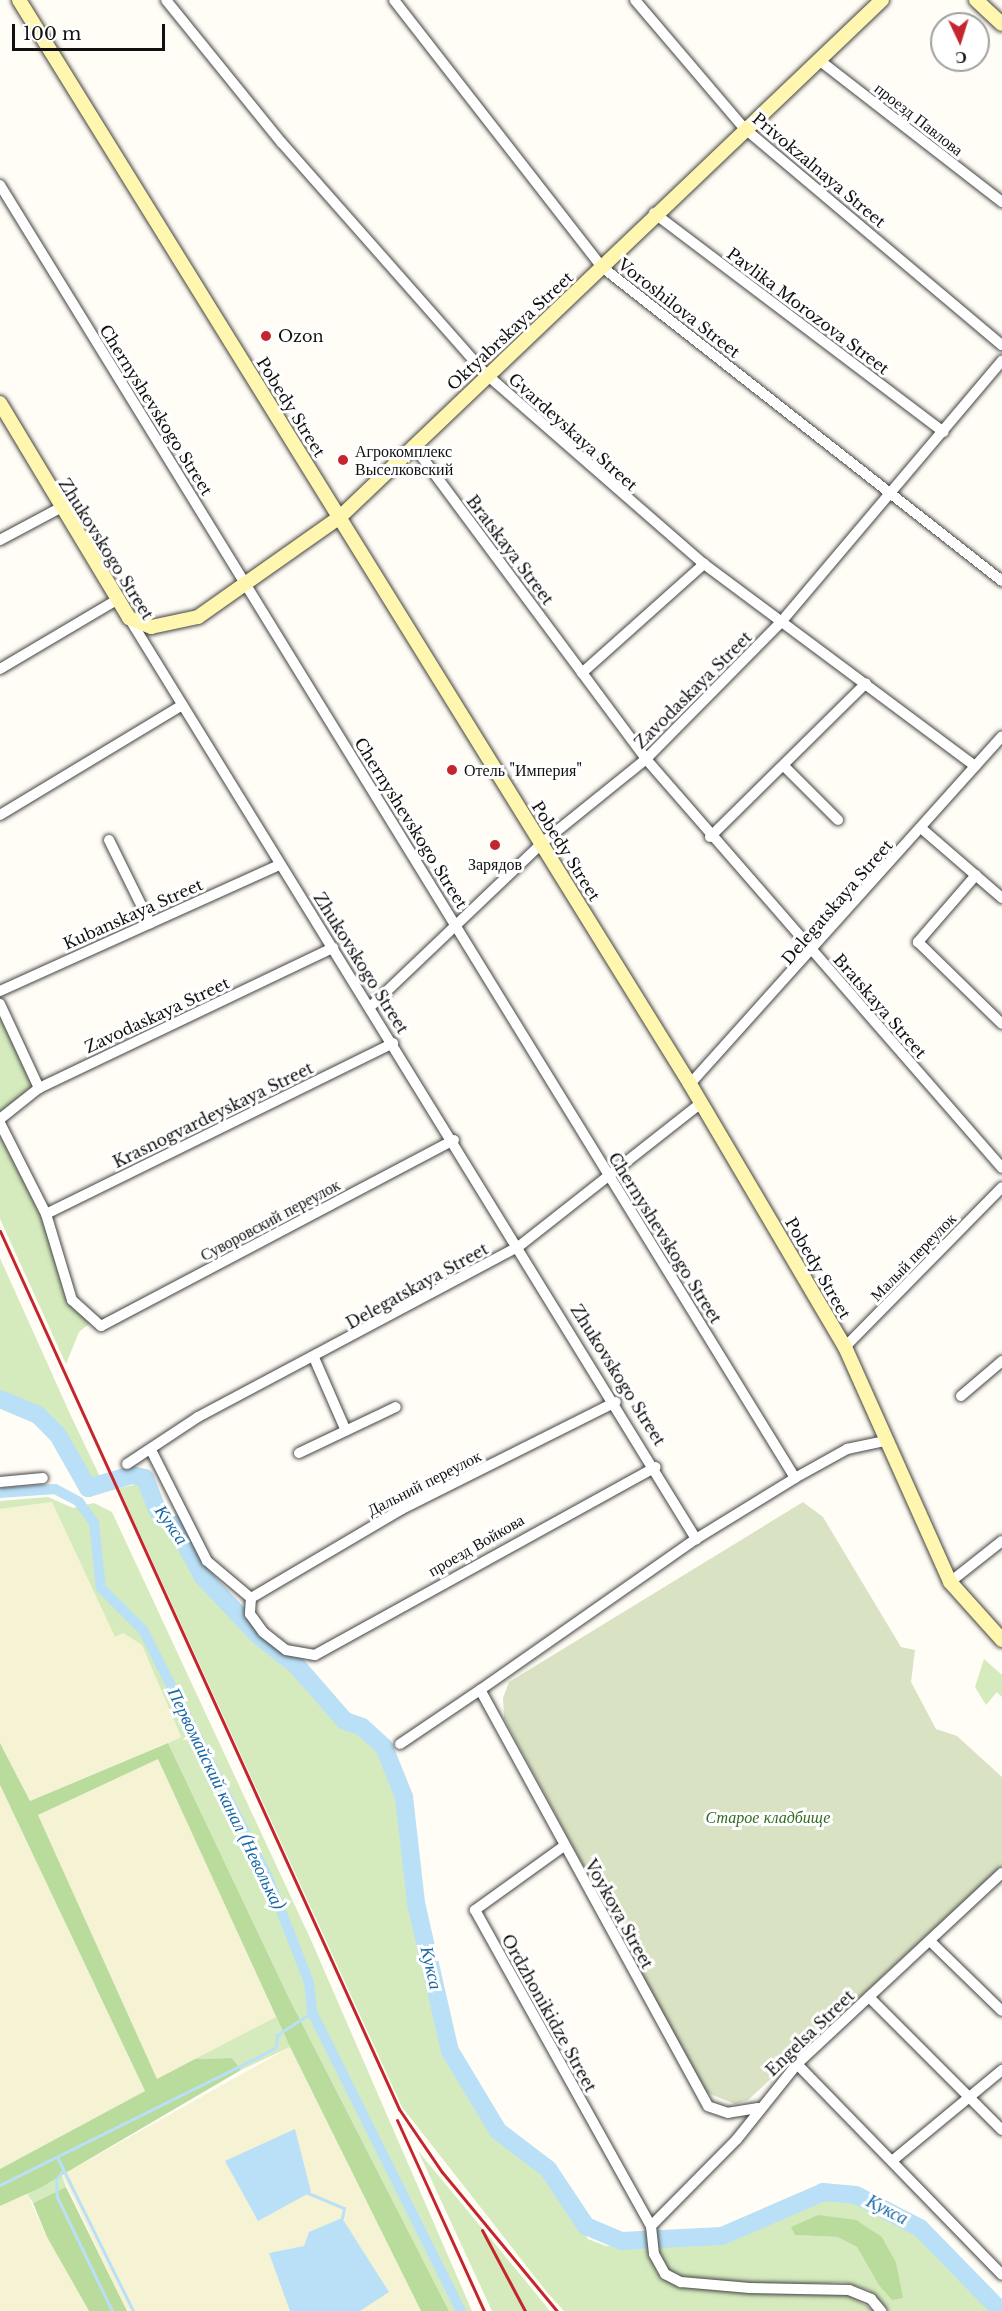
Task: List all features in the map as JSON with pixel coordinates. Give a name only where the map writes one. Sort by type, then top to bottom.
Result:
[{"type":"street","name":"Pobedy Street","points":[[20,0],[702,1102],[845,1347],[884,1441],[950,1582],[1002,1640]]},
{"type":"street","name":"Gvardeyskaya Street","points":[[166,0],[282,143],[486,375],[704,564],[975,766]]},
{"type":"street","name":"Voroshilova Street","points":[[394,0],[602,267],[1002,581]]},
{"type":"street","name":"Privokzalnaya Street","points":[[635,0],[744,128],[1002,345]]},
{"type":"street","name":"Oktyabrskaya Street","points":[[129,618],[151,627],[173,626],[198,617],[247,587],[340,516],[602,267],[654,213],[882,0]]},
{"type":"street","points":[[976,0],[1002,24]]},
{"type":"street","name":"проезд Павлова","points":[[819,60],[1002,202]]},
{"type":"street","name":"Chernyshevskogo Street","points":[[0,185],[795,1478]]},
{"type":"street","name":"Pavlika Morozova Street","points":[[654,213],[944,432]]},
{"type":"street","name":"Zavodaskaya Street","points":[[370,1007],[542,843],[646,759],[782,621],[1002,361]]},
{"type":"street","name":"Zhukovskogo Street","points":[[1,405],[116,601],[129,618],[279,865],[454,1140],[518,1247],[616,1402],[696,1539]]},
{"type":"street","name":"Bratskaya Street","points":[[413,445],[646,759],[710,837],[1002,1168]]},
{"type":"street","points":[[0,540],[60,508]]},
{"type":"street","points":[[582,673],[704,564]]},
{"type":"street","points":[[0,669],[116,601]]},
{"type":"street","points":[[710,837],[785,766],[866,683]]},
{"type":"street","points":[[0,814],[182,705]]},
{"type":"street","name":"Delegatskaya Street","points":[[690,1084],[813,953],[1001,739]]},
{"type":"street","points":[[785,766],[838,820]]},
{"type":"street","points":[[921,828],[1002,898]]},
{"type":"street","points":[[109,840],[150,923]]},
{"type":"street","name":"Kubanskaya Street","points":[[0,991],[279,865]]},
{"type":"street","points":[[976,875],[918,942],[1002,1024]]},
{"type":"street","name":"Zavodaskaya Street","points":[[0,1121],[39,1088],[333,948]]},
{"type":"street","points":[[0,1004],[39,1088]]},
{"type":"street","name":"Krasnogvardeyskaya Street","points":[[46,1214],[393,1043]]},
{"type":"street","name":"Delegatskaya Street","points":[[127,1464],[152,1452],[198,1417],[315,1360],[518,1247],[610,1179],[702,1102]]},
{"type":"street","points":[[0,1121],[46,1214]]},
{"type":"street","name":"Суворовский переулок","points":[[46,1214],[72,1300],[100,1326],[454,1140]]},
{"type":"street","name":"Малый переулок","points":[[845,1347],[1002,1187]]},
{"type":"street","points":[[315,1360],[346,1431]]},
{"type":"street","points":[[961,1396],[1002,1361]]},
{"type":"street","name":"Дальний переулок","points":[[251,1598],[402,1509],[616,1402]]},
{"type":"street","points":[[299,1453],[396,1407]]},
{"type":"street","points":[[400,1744],[696,1539],[847,1449],[884,1441]]},
{"type":"street","points":[[152,1452],[207,1561],[251,1598]]},
{"type":"street","name":"проезд Войкова","points":[[251,1598],[250,1614],[263,1632],[286,1650],[315,1655],[655,1467]]},
{"type":"street","points":[[0,1482],[43,1478]]},
{"type":"street","points":[[950,1582],[1002,1541]]},
{"type":"street","name":"Voykova Street","points":[[480,1690],[708,2106],[728,2113],[758,2108]]},
{"type":"street","name":"Ordzhonikidze Street","points":[[564,1846],[475,1910],[651,2226]]},
{"type":"street","name":"Engelsa Street","points":[[651,2226],[737,2139],[758,2108],[796,2064],[1002,1873]]},
{"type":"street","points":[[930,1941],[1002,2011]]},
{"type":"street","points":[[869,1997],[1002,2130]]},
{"type":"street","points":[[796,2064],[1002,2275]]},
{"type":"street","points":[[892,2161],[1002,2070]]},
{"type":"street","points":[[651,2226],[654,2254],[665,2274],[681,2282],[849,2290],[870,2299],[881,2311]]},
{"type":"shaded area","points":[[52,1502],[115,1636],[123,1633],[142,1645],[181,1737],[30,1801],[0,1743],[0,1509]]},
{"type":"shaded area","points":[[158,1758],[276,2017],[157,2080],[38,1815]]},
{"type":"shaded area","points":[[0,1785],[145,2091],[0,2169]]},
{"type":"shaded area","points":[[290,2047],[421,2311],[127,2311],[62,2175]]},
{"type":"shaded area","points":[[27,2194],[47,2237],[89,2311],[0,2311],[0,2206]]},
{"type":"green space","points":[[0,1016],[34,1086],[0,1113]]},
{"type":"green space","points":[[0,1135],[42,1216],[64,1293],[90,1323],[79,1332],[66,1364],[0,1219]]},
{"type":"green space","points":[[0,1258],[102,1481],[88,1482],[51,1419],[0,1395]]},
{"type":"green space","points":[[139,1484],[148,1487],[154,1510],[172,1530],[199,1580],[225,1599],[256,1641],[295,1669],[340,1723],[381,1750],[401,1797],[413,1904],[447,2052],[496,2133],[545,2171],[588,2239],[606,2246],[647,2245],[657,2273],[669,2282],[849,2295],[874,2311],[564,2311],[546,2291],[402,2107],[119,1488]]},
{"type":"green space","points":[[48,1497],[73,1508],[94,1503],[112,1512],[311,1940],[472,2311],[449,2311],[289,1998],[168,1743],[181,1737],[142,1645],[123,1633],[115,1637],[52,1502],[0,1509],[0,1501]]},
{"type":"green space","name":"Старое кладбище","points":[[803,1502],[823,1517],[901,1647],[915,1650],[911,1682],[936,1729],[957,1736],[1002,1777],[1002,1866],[748,2100],[735,2104],[705,2092],[504,1718],[503,1698],[509,1682]]},
{"type":"green space","points":[[984,1659],[1002,1675],[1002,1697],[997,1692],[986,1705],[975,1687]]},
{"type":"green space","points":[[0,1743],[30,1801],[168,1743],[289,1998],[449,2311],[421,2311],[290,2047],[158,1759],[38,1815],[157,2079],[195,2059],[232,2058],[241,2070],[40,2188],[0,2206],[0,2169],[145,2091],[0,1785]]},
{"type":"green space","points":[[276,2017],[290,2047],[241,2070],[232,2058],[195,2059]]},
{"type":"green space","points":[[418,2151],[524,2279],[550,2311],[492,2311]]},
{"type":"green space","points":[[62,2175],[66,2187],[33,2203],[27,2194]]},
{"type":"green space","points":[[66,2187],[127,2311],[89,2311],[47,2237],[33,2203]]},
{"type":"green space","points":[[823,2197],[851,2199],[920,2233],[994,2311],[888,2311],[869,2290],[843,2282],[760,2286],[679,2278],[667,2271],[657,2254],[662,2243],[712,2244],[793,2205]],"holes":[[[795,2235],[882,2237],[896,2262],[902,2298],[878,2284],[857,2247],[837,2237]]]},
{"type":"green space","points":[[818,2215],[856,2220],[882,2237],[896,2262],[903,2298],[892,2300],[878,2284],[857,2247],[837,2237],[795,2235],[791,2227]]},
{"type":"water","points":[[295,2129],[311,2192],[258,2221],[225,2161]]},
{"type":"water","points":[[342,2218],[389,2292],[360,2311],[290,2311],[269,2253],[304,2246],[309,2232]]},
{"type":"waterway","name":"Кукса","points":[[0,1399],[38,1415],[58,1435],[88,1488],[132,1475],[145,1478],[157,1510],[175,1525],[203,1577],[259,1636],[297,1666],[345,1721],[362,1727],[384,1747],[404,1797],[416,1903],[450,2051],[498,2131],[548,2169],[586,2226],[622,2241],[722,2236],[823,2192],[856,2195],[920,2228],[1001,2311]]},
{"type":"waterway","name":"Первомайский канал (Неволька)","points":[[0,1493],[55,1489],[79,1502],[94,1523],[101,1588],[143,1630],[267,1875],[309,1982],[312,2012],[461,2311]]},
{"type":"waterway","points":[[0,2185],[262,2055],[276,2047],[277,2035],[312,2012]]},
{"type":"waterway","points":[[57,2157],[133,2311]]},
{"type":"waterway","points":[[63,2170],[56,2180],[57,2197],[112,2311]]},
{"type":"waterway","points":[[308,2193],[344,2208],[342,2218]]},
{"type":"railway","points":[[0,1231],[399,2109],[442,2172],[557,2311]]},
{"type":"railway","points":[[397,2120],[484,2311]]},
{"type":"railway","points":[[482,2230],[525,2311]]},
{"type":"place","name":"Ozon","points":[[266,336]]},
{"type":"place","name":"Агрокомплекс Выселковский","points":[[343,460]]},
{"type":"place","name":"Отель \"Империя\"","points":[[452,770]]},
{"type":"place","name":"Зарядов","points":[[495,845]]}]
